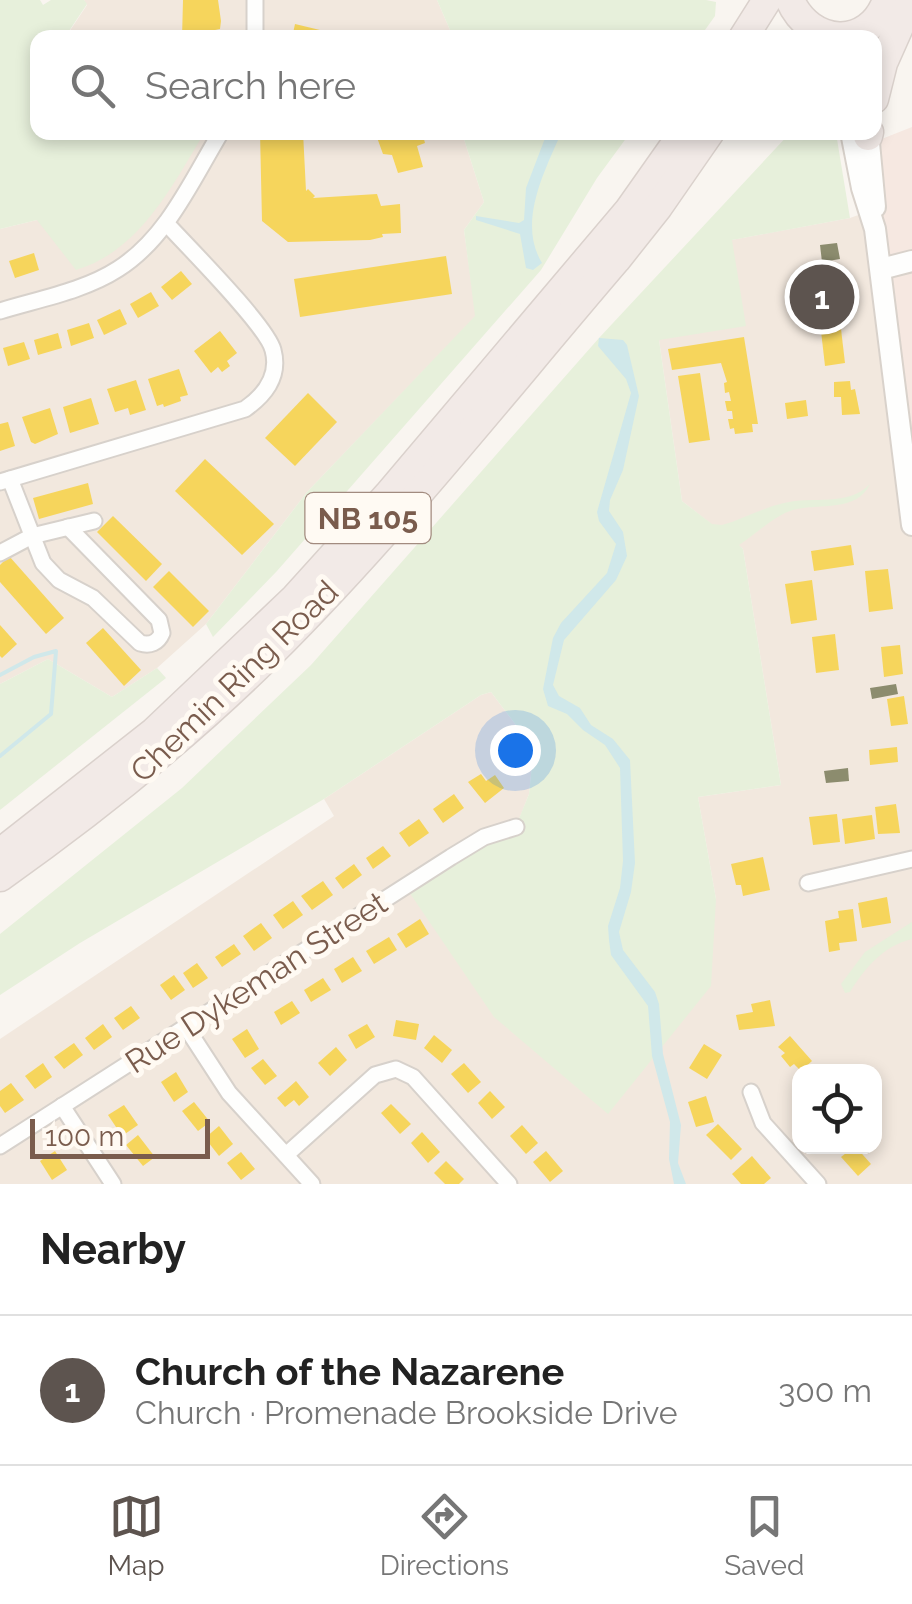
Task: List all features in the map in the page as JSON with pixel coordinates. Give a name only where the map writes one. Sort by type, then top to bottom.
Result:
[{"type":"highway","points":[[749,30],[766,0]]},
{"type":"highway","points":[[790,0],[796,14],[816,30]]},
{"type":"highway","points":[[858,30],[886,10]]},
{"type":"highway","points":[[882,68],[886,10]]},
{"type":"highway","name":"Chemin Ring Road","points":[[0,853],[86,789],[214,678],[342,547],[629,210],[678,140]]},
{"type":"highway","name":"Chemin Ring Road","points":[[0,877],[76,823],[180,738],[321,601],[616,260],[704,140]]},
{"type":"highway","points":[[0,844],[86,789]]},
{"type":"highway","points":[[0,890],[76,823]]},
{"type":"street","points":[[254,0],[255,30]]},
{"type":"street","points":[[0,310],[87,284],[118,269],[145,248],[166,223],[216,140]]},
{"type":"street","points":[[866,140],[875,181],[875,229],[912,525]]},
{"type":"street","points":[[68,527],[158,620],[162,633],[157,640],[140,643],[94,598],[50,573],[5,480],[245,409],[262,398],[271,382],[273,346],[260,326],[166,223]]},
{"type":"street","points":[[881,269],[912,262]]},
{"type":"street","points":[[0,553],[32,536],[94,521]]},
{"type":"street","name":"Rue Dykeman Street","points":[[0,1146],[451,856],[484,837],[516,827]]},
{"type":"street","points":[[808,883],[912,859]]},
{"type":"street","points":[[186,1027],[229,1093],[312,1184]]},
{"type":"street","points":[[286,1155],[375,1076],[390,1068],[413,1077],[510,1184]]},
{"type":"street","points":[[751,1092],[763,1123],[818,1184]]},
{"type":"street","points":[[62,1106],[113,1184]]},
{"type":"shaded area","points":[[84,0],[437,0],[450,30],[70,30],[87,5]]},
{"type":"shaded area","points":[[912,127],[912,452],[869,144]]},
{"type":"shaded area","points":[[191,140],[464,140],[484,202],[464,230],[476,316],[307,492],[206,624],[157,668],[112,697],[48,659],[0,684],[0,229],[37,220]]},
{"type":"shaded area","points":[[875,209],[912,452],[912,1184],[0,1184],[0,1039],[334,816],[324,799],[481,695],[491,692],[528,741],[532,765],[529,794],[516,827],[716,899],[698,797],[781,785],[743,549],[682,501],[659,340],[731,240],[850,218]]},
{"type":"green space","points":[[0,0],[40,0],[43,5],[51,0],[84,0],[87,4],[70,30],[30,30],[30,140],[200,140],[151,215],[118,248],[98,261],[76,270],[37,220],[0,229]]},
{"type":"green space","points":[[437,0],[716,2],[715,16],[705,30],[450,30]]},
{"type":"green space","points":[[464,140],[625,140],[541,270],[277,571],[213,637],[206,624],[307,492],[475,316],[464,230],[484,202]]},
{"type":"green space","points":[[783,140],[837,140],[850,218],[732,240],[746,326],[659,340],[682,501],[712,524],[722,525],[784,503],[851,496],[870,484],[863,494],[844,504],[785,513],[739,545],[743,549],[781,785],[698,797],[716,899],[711,986],[608,1114],[494,1017],[405,886],[516,826],[529,794],[532,765],[528,741],[491,692],[324,799],[80,943],[0,995],[0,934],[182,788],[311,665],[599,338]]},
{"type":"green space","points":[[48,659],[112,697],[157,668],[166,678],[0,810],[0,684]]},
{"type":"green space","points":[[912,922],[912,939],[884,953],[845,993],[841,984],[865,952]]},
{"type":"water","points":[[544,140],[558,140],[536,197],[532,231],[542,263],[533,270],[526,268],[520,234],[476,220],[476,216],[519,223],[524,220],[526,188]]},
{"type":"water","points":[[599,338],[623,340],[627,345],[639,396],[623,470],[609,511],[623,532],[627,556],[616,580],[564,640],[553,685],[559,696],[580,708],[591,725],[613,739],[630,760],[635,863],[619,932],[623,950],[655,992],[659,1004],[663,1054],[681,1125],[678,1163],[686,1184],[674,1184],[669,1159],[670,1122],[652,1056],[648,1006],[611,955],[608,926],[620,888],[623,861],[620,768],[605,745],[567,714],[548,706],[543,689],[553,638],[561,623],[607,573],[616,544],[597,512],[631,393],[626,379],[598,346]]},
{"type":"building: Homes","points":[[183,0],[218,0],[220,29],[182,30]]},
{"type":"building: Homes","points":[[295,24],[320,30],[294,30]]},
{"type":"building: Homes","points":[[260,140],[303,140],[306,191],[313,198],[377,194],[381,206],[400,204],[401,233],[382,234],[383,237],[370,240],[288,242],[262,221]]},
{"type":"building: Homes","points":[[378,140],[424,140],[417,146],[423,167],[398,173],[392,155],[383,154]]},
{"type":"building: Homes","points":[[34,253],[39,270],[15,278],[9,261]]},
{"type":"building: Homes","points":[[446,256],[452,294],[300,317],[294,279]]},
{"type":"building: Homes","points":[[181,271],[192,284],[172,300],[161,287]]},
{"type":"building: Homes","points":[[151,292],[159,306],[138,318],[130,304]]},
{"type":"building: Homes","points":[[120,309],[127,324],[104,335],[97,320]]},
{"type":"building: Homes","points":[[89,323],[94,338],[71,346],[67,330]]},
{"type":"building: Homes","points":[[841,329],[845,363],[825,366],[821,331]]},
{"type":"building: Homes","points":[[220,331],[237,353],[227,361],[230,366],[222,372],[218,367],[211,373],[194,351]]},
{"type":"building: Homes","points":[[58,333],[62,348],[38,355],[34,340]]},
{"type":"building: Homes","points":[[744,337],[758,424],[752,424],[753,432],[735,434],[728,419],[733,419],[732,411],[727,411],[725,401],[731,401],[729,392],[725,393],[727,382],[721,363],[672,370],[668,349]]},
{"type":"building: Homes","points":[[24,342],[30,359],[8,366],[3,348]]},
{"type":"building: Homes","points":[[179,369],[188,395],[180,397],[181,401],[157,406],[148,379]]},
{"type":"building: Homes","points":[[700,373],[710,440],[689,443],[678,376]]},
{"type":"building: Homes","points":[[136,380],[146,410],[130,415],[128,408],[115,412],[107,389]]},
{"type":"building: Homes","points":[[850,381],[860,414],[842,415],[841,397],[834,397],[834,382]]},
{"type":"building: Homes","points":[[308,393],[337,422],[295,466],[265,438]]},
{"type":"building: Homes","points":[[91,398],[99,424],[70,433],[63,407]]},
{"type":"building: Homes","points":[[806,400],[808,416],[787,419],[785,403]]},
{"type":"building: Homes","points":[[50,408],[58,434],[35,444],[22,417]]},
{"type":"building: Homes","points":[[8,422],[15,446],[0,451],[0,424]]},
{"type":"building: Homes","points":[[205,459],[274,524],[242,555],[175,491]]},
{"type":"building: Homes","points":[[88,483],[93,504],[39,519],[33,498]]},
{"type":"building: Homes","points":[[113,516],[162,564],[146,581],[97,532]]},
{"type":"building: Homes","points":[[851,545],[854,565],[814,571],[811,551]]},
{"type":"building: Homes","points":[[9,556],[64,618],[46,634],[0,582],[0,565]]},
{"type":"building: Homes","points":[[888,569],[893,609],[869,612],[865,571]]},
{"type":"building: Homes","points":[[169,571],[209,611],[193,627],[153,587]]},
{"type":"building: Homes","points":[[812,580],[817,620],[791,624],[785,584]]},
{"type":"building: Homes","points":[[0,625],[17,644],[2,658],[0,656]]},
{"type":"building: Homes","points":[[103,628],[141,670],[124,686],[86,643]]},
{"type":"building: Homes","points":[[835,634],[839,670],[816,673],[812,637]]},
{"type":"building: Homes","points":[[900,645],[903,674],[884,677],[881,647]]},
{"type":"building: Homes","points":[[904,696],[908,724],[891,726],[887,699]]},
{"type":"building: Homes","points":[[897,747],[898,762],[870,765],[869,750]]},
{"type":"building: Homes","points":[[481,774],[486,781],[495,775],[504,788],[485,803],[468,782]]},
{"type":"building: Homes","points":[[454,794],[464,808],[443,823],[433,809]]},
{"type":"building: Homes","points":[[896,804],[900,833],[878,834],[875,807]]},
{"type":"building: Homes","points":[[837,814],[840,842],[813,845],[809,817]]},
{"type":"building: Homes","points":[[872,815],[875,839],[845,844],[842,819]]},
{"type":"building: Homes","points":[[419,819],[429,833],[409,847],[399,833]]},
{"type":"building: Homes","points":[[383,846],[391,856],[373,869],[366,858]]},
{"type":"building: Homes","points":[[763,857],[770,890],[743,896],[731,864]]},
{"type":"building: Homes","points":[[354,864],[362,875],[343,889],[335,878]]},
{"type":"building: Homes","points":[[323,881],[333,895],[312,910],[301,896]]},
{"type":"building: Homes","points":[[887,897],[891,923],[862,928],[858,903]]},
{"type":"building: Homes","points":[[293,901],[303,915],[283,929],[273,915]]},
{"type":"building: Homes","points":[[853,909],[857,941],[839,943],[840,950],[829,952],[825,921],[839,918],[838,911]]},
{"type":"building: Homes","points":[[420,919],[429,934],[406,948],[397,934]]},
{"type":"building: Homes","points":[[261,923],[272,938],[254,951],[243,936]]},
{"type":"building: Homes","points":[[389,937],[397,950],[374,964],[366,951]]},
{"type":"building: Homes","points":[[234,944],[241,954],[222,967],[215,957]]},
{"type":"building: Homes","points":[[353,957],[362,971],[342,983],[334,969]]},
{"type":"building: Homes","points":[[197,963],[208,978],[193,988],[183,973]]},
{"type":"building: Homes","points":[[174,975],[185,990],[171,1000],[160,985]]},
{"type":"building: Homes","points":[[323,978],[331,990],[311,1002],[304,990]]},
{"type":"building: Homes","points":[[770,1000],[775,1026],[739,1030],[736,1015],[753,1012],[751,1004]]},
{"type":"building: Homes","points":[[292,1001],[300,1013],[281,1025],[274,1012]]},
{"type":"building: Homes","points":[[131,1006],[140,1018],[123,1030],[114,1018]]},
{"type":"building: Homes","points":[[396,1020],[419,1024],[416,1040],[393,1036]]},
{"type":"building: Homes","points":[[103,1024],[112,1037],[94,1050],[85,1038]]},
{"type":"building: Homes","points":[[367,1024],[375,1037],[356,1049],[348,1035]]},
{"type":"building: Homes","points":[[247,1029],[259,1049],[245,1058],[232,1039]]},
{"type":"building: Homes","points":[[434,1035],[452,1050],[442,1063],[424,1048]]},
{"type":"building: Homes","points":[[790,1036],[812,1061],[790,1067],[778,1047]]},
{"type":"building: Homes","points":[[74,1043],[83,1055],[64,1069],[54,1057]]},
{"type":"building: Homes","points":[[704,1044],[722,1055],[707,1079],[689,1068]]},
{"type":"building: Homes","points":[[336,1047],[347,1060],[330,1076],[318,1063]]},
{"type":"building: Homes","points":[[263,1059],[277,1076],[265,1085],[251,1068]]},
{"type":"building: Homes","points":[[43,1063],[52,1077],[35,1089],[25,1076]]},
{"type":"building: Homes","points":[[464,1063],[481,1082],[468,1093],[451,1074]]},
{"type":"building: Homes","points":[[176,1072],[188,1092],[174,1102],[161,1082]]},
{"type":"building: Homes","points":[[296,1081],[309,1097],[299,1106],[294,1100],[285,1107],[277,1098]]},
{"type":"building: Homes","points":[[11,1083],[24,1100],[5,1113],[0,1106],[0,1091]]},
{"type":"building: Homes","points":[[490,1091],[505,1107],[492,1119],[478,1103]]},
{"type":"building: Homes","points":[[706,1096],[714,1122],[696,1127],[688,1102]]},
{"type":"building: Homes","points":[[194,1102],[210,1122],[198,1131],[182,1111]]},
{"type":"building: Homes","points":[[391,1104],[411,1124],[400,1134],[381,1113]]},
{"type":"building: Homes","points":[[124,1105],[138,1125],[122,1136],[108,1115]]},
{"type":"building: Homes","points":[[718,1124],[742,1149],[731,1160],[706,1135]]},
{"type":"building: Homes","points":[[522,1125],[538,1143],[526,1154],[510,1136]]},
{"type":"building: Homes","points":[[219,1126],[233,1144],[219,1156],[205,1138]]},
{"type":"building: Homes","points":[[422,1132],[440,1152],[428,1163],[411,1143]]},
{"type":"building: Homes","points":[[138,1135],[155,1157],[143,1166],[126,1145]]},
{"type":"building: Homes","points":[[55,1151],[67,1170],[52,1180],[40,1161]]},
{"type":"building: Homes","points":[[546,1151],[563,1171],[550,1182],[533,1162]]},
{"type":"building: Homes","points":[[241,1152],[255,1169],[241,1180],[227,1163]]},
{"type":"building: Homes","points":[[862,1154],[871,1164],[858,1176],[841,1157]]},
{"type":"building: Homes","points":[[752,1156],[771,1178],[764,1184],[741,1184],[732,1174]]},
{"type":"building: Homes","points":[[446,1161],[464,1179],[459,1184],[445,1184],[434,1173]]},
{"type":"building: Public","points":[[838,284],[841,303],[806,309],[803,290]]},
{"type":"building: Industry","points":[[837,243],[840,259],[822,262],[820,245]]},
{"type":"building: Industry","points":[[896,684],[898,694],[872,699],[870,688]]},
{"type":"building: Industry","points":[[848,768],[849,781],[826,783],[824,771]]},
{"type":"waterway","points":[[0,675],[34,657],[56,651],[51,714],[0,756]]},
{"type":"place","name":"Church of the Nazarene","points":[[822,297]]}]
